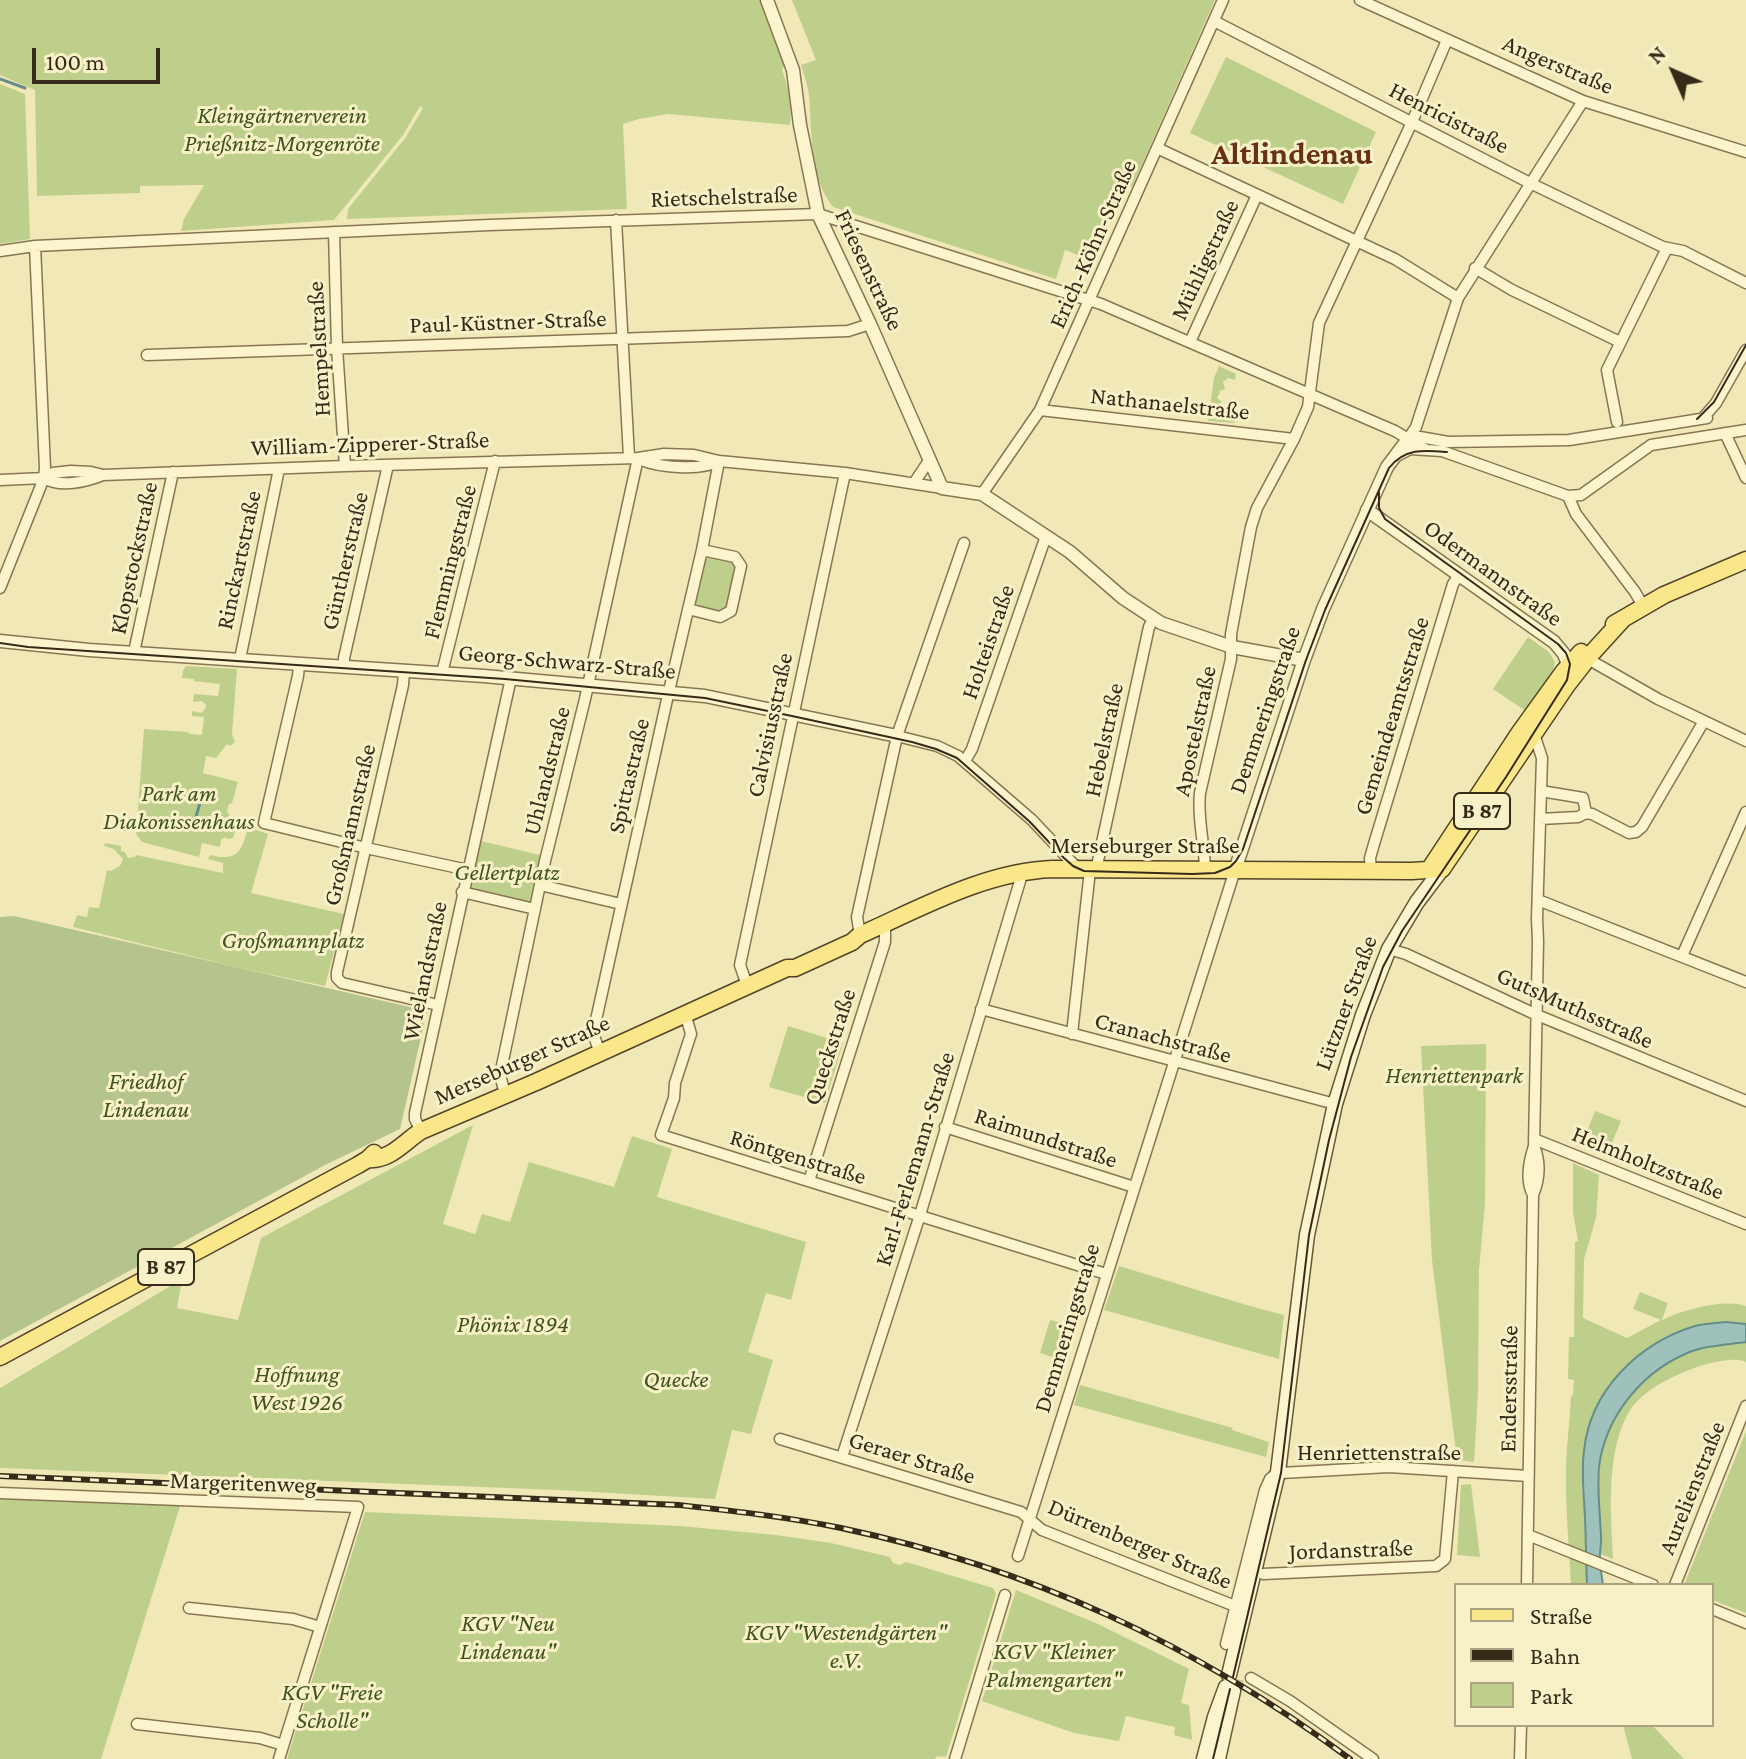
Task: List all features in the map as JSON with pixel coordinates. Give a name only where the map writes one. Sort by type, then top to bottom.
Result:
[{"type":"main road","name":"Lützner Straße","points":[[1529,735],[1569,665],[1600,633],[1643,606],[1744,563]]},
{"type":"main road","name":"Lützner Straße","points":[[1218,1759],[1278,1472],[1307,1235],[1335,1104],[1363,1015],[1389,949],[1436,870],[1529,735],[1623,619]]},
{"type":"main road","name":"Merseburger Straße","points":[[0,1357],[368,1159],[375,1160],[399,1149],[415,1135],[787,968],[792,962],[838,940],[860,935],[963,889],[1003,875],[1023,871],[1205,863],[1235,870],[1436,870]]},
{"type":"main road","points":[[1403,871],[1415,881],[1419,896]]},
{"type":"main road","name":"Lützner Straße","points":[[1204,1759],[1215,1717],[1234,1684],[1263,1574],[1279,1504],[1281,1490],[1278,1472]]},
{"type":"street","name":"Friesenstraße","points":[[767,0],[793,70],[800,125],[818,214],[942,488]]},
{"type":"street","name":"Erich-Köhn-Straße","points":[[982,494],[1040,410],[1223,0]]},
{"type":"street","name":"Angerstraße","points":[[1360,0],[1583,101],[1746,152]]},
{"type":"street","name":"Henricistraße","points":[[1214,21],[1530,183],[1667,248],[1683,251],[1746,283]]},
{"type":"street","name":"Apostelstraße","points":[[1205,863],[1198,811],[1200,793],[1231,659],[1231,634],[1251,527],[1257,508],[1308,407],[1319,323],[1447,40]]},
{"type":"street","name":"Demmeringstraße","points":[[1018,1556],[1235,870],[1323,609],[1387,467],[1394,458],[1417,444],[1416,427],[1458,298],[1583,101]]},
{"type":"street","points":[[1157,148],[1395,259],[1458,298]]},
{"type":"street","name":"Mühligstraße","points":[[1190,342],[1257,195]]},
{"type":"street","name":"Rietschelstraße","points":[[0,251],[35,246],[334,232],[818,214],[1090,301],[1395,431],[1417,444]]},
{"type":"street","name":"Uhlandstraße","points":[[505,1094],[500,1075],[540,885],[588,686],[634,458],[622,338],[616,220]]},
{"type":"street","name":"Hempelstraße","points":[[334,232],[337,348],[345,466]]},
{"type":"street","points":[[0,588],[44,478],[35,246]]},
{"type":"street","points":[[1617,422],[1607,370],[1667,248]]},
{"type":"street","points":[[1475,268],[1512,290],[1620,342]]},
{"type":"street","name":"Paul-Küstner-Straße","points":[[147,355],[848,331],[870,324]]},
{"type":"street","points":[[1394,458],[1417,444],[1420,437],[1448,442],[1569,440],[1705,418],[1746,350]]},
{"type":"street","name":"Nathanaelstraße","points":[[1040,410],[1294,439]]},
{"type":"street","points":[[1417,444],[1568,496],[1581,495],[1651,445],[1746,430]]},
{"type":"street","points":[[1725,433],[1746,478]]},
{"type":"street","name":"William-Zipperer-Straße","points":[[0,480],[44,478],[53,473],[71,471],[103,475],[634,458],[674,454],[845,473],[982,494],[1079,558],[1123,598],[1153,619],[1232,647],[1304,660]]},
{"type":"street","points":[[914,483],[930,459]]},
{"type":"street","name":"Flemmingstraße","points":[[442,673],[495,461]]},
{"type":"street","name":"Spittastraße","points":[[600,1053],[594,1029],[702,550],[719,461]]},
{"type":"street","name":"Güntherstraße","points":[[344,666],[388,465]]},
{"type":"street","name":"Rinckartstraße","points":[[240,659],[279,469]]},
{"type":"street","name":"Klopstockstraße","points":[[134,652],[173,472]]},
{"type":"street","name":"Calvisiusstraße","points":[[747,985],[740,965],[845,473]]},
{"type":"street","points":[[1568,496],[1576,514],[1643,606]]},
{"type":"street","name":"Odermannstraße","points":[[1367,510],[1554,642],[1569,665]]},
{"type":"street","name":"Holteistraße","points":[[965,761],[972,749],[1046,536]]},
{"type":"street","points":[[860,935],[857,917],[897,736],[964,543]]},
{"type":"street","points":[[688,609],[720,617],[731,611],[741,566],[735,557],[702,550]]},
{"type":"street","name":"Gemeindeamtsstraße","points":[[1371,871],[1370,858],[1383,811],[1453,584],[1459,575]]},
{"type":"street","name":"Hebelstraße","points":[[1072,1034],[1088,869],[1153,619]]},
{"type":"street","name":"Georg-Schwarz-Straße","points":[[0,641],[511,678],[705,696],[897,736],[937,746],[965,761],[1088,869]]},
{"type":"street","points":[[1588,659],[1658,699],[1746,741]]},
{"type":"street","points":[[299,664],[264,823],[468,870]]},
{"type":"street","points":[[1567,685],[1569,665]]},
{"type":"street","name":"Großmannstraße","points":[[404,671],[337,978],[342,983],[438,1005]]},
{"type":"street","name":"Wielandstraße","points":[[415,1135],[415,1113],[511,678]]},
{"type":"street","points":[[1540,819],[1578,817],[1586,813],[1629,833],[1636,832],[1642,827],[1704,721]]},
{"type":"street","name":"Endersstraße","points":[[1527,1583],[1533,1195],[1539,1181],[1539,1157],[1534,1143],[1542,758],[1529,735]]},
{"type":"street","points":[[1541,791],[1583,798],[1586,813]]},
{"type":"street","points":[[1682,956],[1746,812]]},
{"type":"street","points":[[1733,840],[1746,846]]},
{"type":"street","name":"Karl-Ferlemann-Straße","points":[[842,1457],[920,1215],[1023,871]]},
{"type":"street","points":[[540,885],[621,904]]},
{"type":"street","points":[[462,892],[535,909]]},
{"type":"street","points":[[1538,900],[1746,982]]},
{"type":"street","name":"Queckstraße","points":[[809,1181],[885,942],[882,925]]},
{"type":"street","name":"GutsMuthsstraße","points":[[1389,949],[1537,1015],[1746,1101]]},
{"type":"street","name":"Cranachstraße","points":[[981,1009],[1335,1104]]},
{"type":"street","name":"Röntgenstraße","points":[[685,1013],[691,1034],[661,1135],[1106,1274]]},
{"type":"street","name":"Raimundstraße","points":[[945,1127],[1134,1187]]},
{"type":"street","name":"Helmholtzstraße","points":[[1534,1143],[1746,1224]]},
{"type":"street","name":"Aurelienstraße","points":[[1676,1583],[1746,1406]]},
{"type":"street","name":"Geraer Straße","points":[[780,1439],[1021,1512],[1029,1519]]},
{"type":"street","name":"Henriettenstraße","points":[[1278,1472],[1389,1467],[1528,1476]]},
{"type":"street","name":"Jordanstraße","points":[[1263,1574],[1436,1566],[1445,1559],[1453,1471]]},
{"type":"street","name":"Lützner Straße","points":[[1226,1644],[1265,1490],[1278,1472]]},
{"type":"street","name":"Margeritenweg","points":[[0,1493],[358,1507],[279,1759]]},
{"type":"street","name":"Dürrenberger Straße","points":[[1029,1519],[1042,1530],[1235,1606]]},
{"type":"street","points":[[1528,1535],[1648,1583]]},
{"type":"street","points":[[955,1759],[1005,1595]]},
{"type":"street","points":[[189,1608],[293,1619],[320,1627]]},
{"type":"street","points":[[1714,1610],[1746,1623]]},
{"type":"street","points":[[1234,1684],[1290,1701],[1373,1759]]},
{"type":"street","points":[[137,1724],[260,1738],[283,1745]]},
{"type":"street","points":[[1520,1759],[1521,1727]]},
{"type":"green space","name":"Kleingärtnerverein Prießnitz-Morgenröte","points":[[0,0],[761,0],[785,64],[782,70],[789,97],[790,125],[668,114],[623,124],[627,209],[347,219],[348,209],[406,137],[423,108],[420,106],[403,135],[334,220],[181,231],[184,219],[204,185],[140,186],[140,193],[37,196],[35,90],[0,75]]},
{"type":"green space","points":[[792,0],[1215,0],[1132,187],[1124,185],[1091,260],[1065,250],[1056,279],[833,207],[825,195],[816,168],[808,92],[801,65],[816,60]]},
{"type":"green space","points":[[1226,57],[1376,132],[1343,204],[1190,133]]},
{"type":"green space","points":[[0,84],[25,94],[30,239],[0,244]]},
{"type":"green space","points":[[1219,366],[1236,374],[1235,380],[1228,378],[1223,382],[1225,389],[1219,391],[1217,398],[1222,402],[1216,407],[1219,413],[1236,414],[1235,423],[1208,421],[1214,378]]},
{"type":"green space","points":[[712,557],[737,565],[727,609],[720,613],[700,607],[695,602],[706,559]]},
{"type":"green space","points":[[1528,637],[1549,652],[1555,662],[1553,671],[1527,712],[1493,689]]},
{"type":"green space","name":"Park am Diakonissenhaus","points":[[186,666],[237,669],[232,734],[235,742],[230,746],[227,744],[216,758],[206,756],[203,773],[238,782],[227,812],[230,816],[228,824],[236,827],[233,838],[225,837],[220,847],[202,843],[199,857],[142,842],[136,834],[144,729],[202,735],[204,717],[192,716],[192,711],[201,713],[206,705],[202,701],[193,702],[194,694],[218,696],[220,684],[182,678]]},
{"type":"green space","name":"Großmannplatz","points":[[248,827],[268,834],[251,893],[344,914],[325,986],[73,927],[77,915],[87,917],[89,907],[99,908],[107,870],[120,866],[123,859],[114,849],[104,846],[105,843],[121,846],[121,851],[128,858],[136,855],[223,873],[223,863],[208,859],[210,855],[233,856],[241,848]]},
{"type":"green space","name":"Gellertplatz","points":[[481,841],[544,856],[534,904],[469,890]]},
{"type":"green space","name":"Friedhof Lindenau","points":[[14,916],[427,1011],[400,1129],[325,1165],[0,1341],[0,917]]},
{"type":"green space","points":[[788,1026],[843,1043],[825,1103],[769,1087]]},
{"type":"green space","name":"Henriettenpark","points":[[1486,1044],[1485,1203],[1479,1270],[1474,1462],[1457,1460],[1432,1260],[1421,1046]]},
{"type":"green space","points":[[1595,1111],[1621,1121],[1607,1155],[1582,1144]]},
{"type":"green space","points":[[473,1125],[443,1224],[475,1234],[482,1214],[510,1222],[529,1162],[614,1187],[632,1136],[672,1149],[657,1197],[806,1242],[791,1300],[766,1293],[748,1352],[773,1360],[751,1434],[732,1430],[715,1499],[0,1468],[0,1388],[182,1279],[177,1308],[238,1320],[261,1238]]},
{"type":"green space","points":[[1573,1163],[1599,1175],[1596,1218],[1584,1259],[1583,1318],[1627,1338],[1661,1320],[1633,1309],[1640,1292],[1668,1303],[1662,1320],[1680,1312],[1715,1304],[1746,1306],[1746,1324],[1726,1322],[1696,1326],[1650,1346],[1625,1366],[1605,1392],[1584,1449],[1582,1489],[1587,1583],[1571,1583],[1566,1495],[1566,1456],[1574,1380],[1568,1379],[1569,1337],[1574,1337],[1575,1242],[1578,1241],[1573,1212]]},
{"type":"green space","points":[[1119,1266],[1284,1315],[1279,1359],[1104,1310]]},
{"type":"green space","points":[[1050,1320],[1069,1325],[1058,1359],[1040,1353]]},
{"type":"green space","points":[[1746,1342],[1746,1362],[1719,1361],[1684,1372],[1651,1390],[1631,1409],[1623,1425],[1613,1462],[1613,1559],[1600,1554],[1599,1467],[1609,1431],[1627,1400],[1653,1373],[1685,1354],[1707,1347]]},
{"type":"green space","points":[[1080,1385],[1233,1428],[1269,1442],[1266,1457],[1074,1405]]},
{"type":"green space","points":[[1746,1431],[1746,1613],[1714,1601],[1714,1583],[1685,1583]]},
{"type":"green space","points":[[1471,1484],[1480,1557],[1457,1555],[1461,1485]]},
{"type":"green space","points":[[0,1497],[181,1503],[101,1759],[0,1759]]},
{"type":"green space","points":[[365,1512],[680,1526],[776,1535],[831,1543],[890,1557],[893,1563],[900,1565],[906,1562],[993,1588],[996,1594],[946,1757],[287,1759]]},
{"type":"green space","name":"KGV \"Kleiner Palmengarten\"","points":[[1016,1590],[1098,1624],[1189,1669],[1181,1703],[1189,1705],[1192,1740],[1174,1735],[1175,1727],[1126,1716],[1119,1741],[1074,1733],[982,1701]]},
{"type":"green space","points":[[1624,1727],[1654,1727],[1684,1759],[1632,1759]]},
{"type":"water","points":[[1707,1324],[1746,1324],[1746,1342],[1685,1354],[1653,1373],[1627,1400],[1609,1431],[1599,1467],[1603,1583],[1587,1583],[1583,1459],[1588,1429],[1596,1408],[1607,1389],[1637,1357],[1674,1334]]},
{"type":"waterway","points":[[0,79],[25,88]]},
{"type":"waterway","points":[[188,821],[195,820],[200,803]]},
{"type":"tunnel","points":[[1234,1691],[1237,1679]]},
{"type":"tram line","points":[[1697,419],[1714,402],[1746,345]]},
{"type":"tram line","points":[[0,643],[505,679],[705,698],[912,742],[957,758],[1029,821],[1064,858],[1084,871],[1215,873],[1230,867],[1243,849],[1325,610],[1389,468],[1408,454],[1447,452]]},
{"type":"tram line","points":[[1233,1677],[1281,1473],[1309,1235],[1351,1057],[1383,967],[1402,931],[1506,777],[1567,680],[1570,664],[1558,644],[1385,519],[1379,508],[1379,492]]},
{"type":"tram line","points":[[1213,1759],[1230,1689]]},
{"type":"railway","points":[[0,1476],[679,1505],[781,1517],[841,1528],[978,1565],[1108,1615],[1232,1680],[1350,1759]]},
{"type":"district","name":"Altlindenau","points":[[1292,154]]},
{"type":"park label","name":"Phönix 1894","points":[[513,1325]]},
{"type":"park label","name":"Quecke","points":[[676,1380]]},
{"type":"park label","name":"Hoffnung West 1926","points":[[297,1389]]},
{"type":"park label","name":"KGV \"Neu Lindenau\"","points":[[508,1638]]},
{"type":"park label","name":"KGV \"Westendgärten\" e.V.","points":[[846,1647]]},
{"type":"park label","name":"KGV \"Freie Scholle\"","points":[[332,1707]]}]
